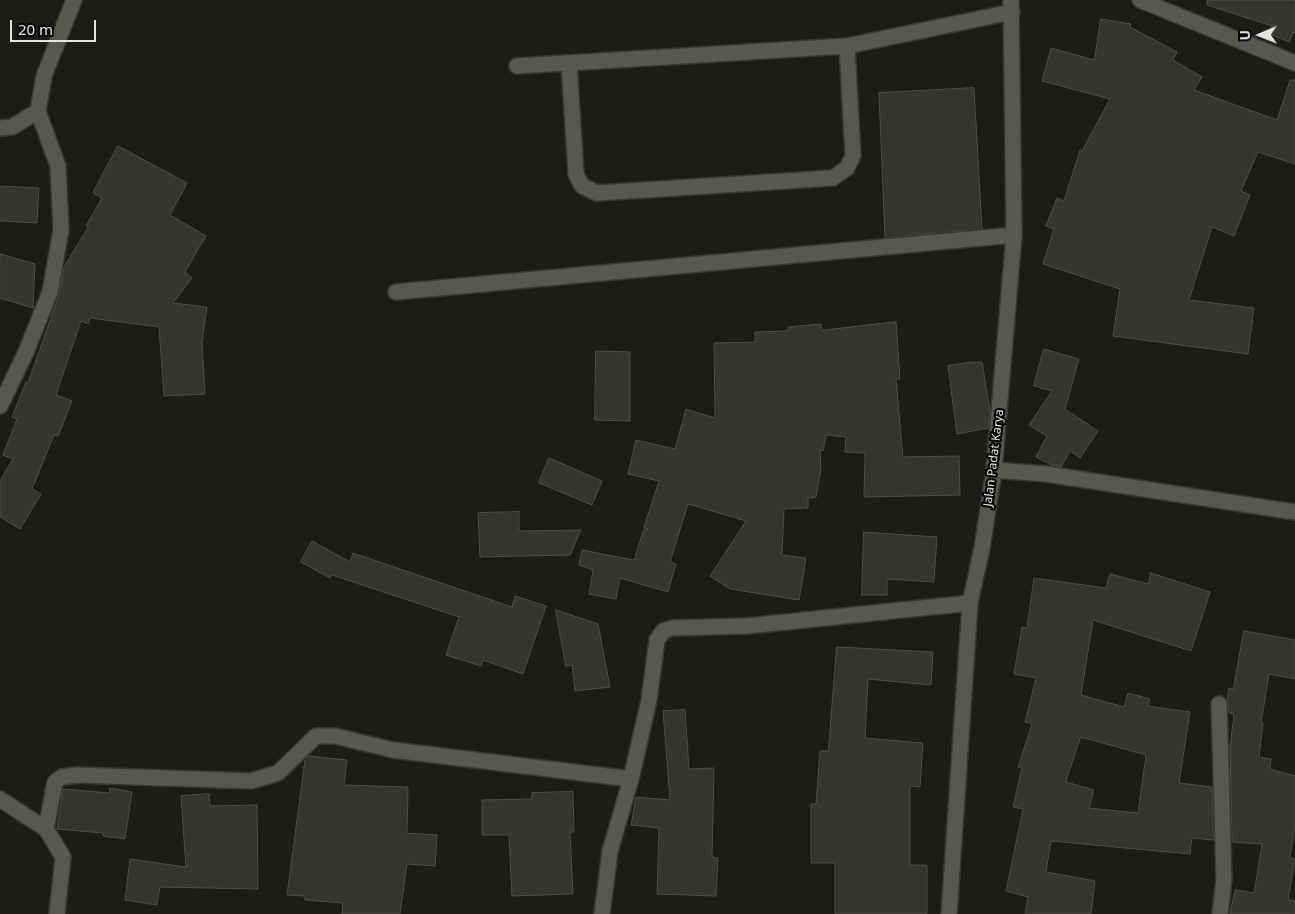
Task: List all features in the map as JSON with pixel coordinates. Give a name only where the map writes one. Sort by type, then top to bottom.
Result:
[{"type":"street","points":[[0,406],[26,352],[50,292],[61,230],[58,166],[38,112],[44,76],[74,0]]},
{"type":"street","points":[[1140,0],[1295,63]]},
{"type":"street","points":[[517,66],[847,46],[1012,6]]},
{"type":"street","name":"Jalan Padat Karya","points":[[949,914],[970,603],[982,548],[994,470],[1014,235],[1012,6]]},
{"type":"street","points":[[569,63],[576,174],[582,186],[597,193],[833,178],[847,168],[853,156],[847,46]]},
{"type":"street","points":[[0,128],[12,127],[38,112]]},
{"type":"street","points":[[396,292],[1014,235]]},
{"type":"street","points":[[994,470],[1046,474],[1295,512]]},
{"type":"street","points":[[602,914],[610,852],[631,779],[649,700],[657,640],[663,631],[672,628],[747,626],[970,603]]},
{"type":"street","points":[[1219,704],[1224,879],[1220,914]]},
{"type":"street","points":[[46,829],[55,782],[62,777],[91,775],[251,781],[278,773],[316,736],[335,736],[393,750],[631,779]]},
{"type":"street","points":[[0,799],[46,829],[63,857],[57,914]]},
{"type":"building","points":[[1208,0],[1295,0],[1295,33],[1293,32],[1289,42],[1270,34],[1272,26],[1207,5]]},
{"type":"building","points":[[1101,19],[1131,24],[1130,27],[1177,52],[1173,60],[1202,77],[1194,90],[1277,120],[1290,80],[1295,80],[1295,164],[1258,152],[1241,191],[1250,195],[1234,236],[1212,227],[1189,300],[1254,308],[1248,354],[1113,336],[1120,289],[1043,264],[1054,229],[1046,226],[1057,198],[1064,201],[1080,150],[1082,151],[1110,99],[1042,81],[1051,48],[1094,60]]},
{"type":"building","points":[[974,88],[982,229],[885,238],[879,93]]},
{"type":"building","points":[[118,146],[187,183],[170,215],[206,236],[185,272],[192,278],[173,303],[207,307],[202,342],[205,394],[164,396],[159,327],[90,318],[88,324],[81,321],[56,395],[72,401],[58,436],[54,435],[32,489],[41,494],[20,529],[0,517],[0,481],[13,459],[3,455],[17,419],[12,417],[26,382],[28,383],[59,295],[64,267],[89,226],[86,226],[102,198],[93,193]]},
{"type":"building","points":[[0,186],[39,188],[37,223],[0,221]]},
{"type":"building","points":[[0,254],[35,264],[33,308],[0,298]]},
{"type":"building","points":[[896,322],[900,379],[896,379],[903,457],[959,456],[960,495],[864,497],[865,453],[845,452],[846,437],[826,435],[823,451],[820,450],[821,468],[816,497],[808,498],[808,508],[784,509],[782,555],[806,558],[799,600],[730,589],[710,576],[746,521],[688,504],[670,562],[676,564],[668,592],[620,578],[616,599],[589,594],[593,570],[579,565],[582,550],[634,560],[644,529],[648,529],[644,527],[659,481],[628,474],[636,440],[675,449],[686,409],[715,418],[714,343],[755,342],[755,332],[788,331],[788,327],[821,324],[822,330]]},
{"type":"building","points":[[1044,349],[1079,359],[1065,409],[1098,431],[1080,458],[1070,451],[1061,467],[1036,457],[1047,436],[1029,425],[1052,391],[1034,386]]},
{"type":"building","points":[[596,351],[630,352],[630,421],[595,420]]},
{"type":"building","points":[[982,362],[990,411],[988,428],[957,434],[948,366]]},
{"type":"building","points":[[549,458],[602,481],[592,505],[539,483]]},
{"type":"building","points":[[519,512],[519,531],[581,530],[570,555],[480,557],[478,513]]},
{"type":"building","points":[[864,532],[937,537],[934,582],[887,579],[887,595],[862,595]]},
{"type":"building","points":[[312,541],[350,562],[353,553],[512,607],[515,596],[546,606],[523,674],[483,660],[481,666],[446,655],[459,617],[332,575],[330,578],[301,562]]},
{"type":"building","points":[[1151,573],[1210,592],[1191,651],[1093,620],[1081,695],[1124,707],[1128,693],[1150,699],[1148,706],[1190,712],[1179,783],[1212,787],[1214,840],[1192,838],[1190,854],[1051,841],[1046,872],[1095,881],[1091,914],[1025,914],[1028,897],[1006,891],[1023,809],[1013,807],[1022,768],[1018,767],[1032,724],[1025,722],[1036,678],[1014,674],[1022,627],[1027,628],[1034,578],[1106,588],[1110,574],[1148,584]],"holes":[[[1081,737],[1146,755],[1138,813],[1089,808],[1094,790],[1066,782]]]},
{"type":"building","points":[[556,610],[598,624],[610,687],[575,691],[572,665],[566,666]]},
{"type":"building","points":[[1244,631],[1295,640],[1295,679],[1269,674],[1261,723],[1263,723],[1259,757],[1271,759],[1270,769],[1295,776],[1295,825],[1290,858],[1295,859],[1288,900],[1295,901],[1295,914],[1230,914],[1235,890],[1254,893],[1262,844],[1232,842],[1230,748],[1234,714],[1229,713],[1227,700],[1229,688],[1233,689]]},
{"type":"building","points":[[837,647],[933,652],[931,685],[868,679],[865,738],[923,743],[920,787],[910,786],[910,865],[927,865],[927,914],[835,914],[835,863],[811,863],[811,804],[816,804],[820,751],[828,751]]},
{"type":"building","points":[[685,710],[689,769],[714,768],[712,857],[718,858],[716,896],[657,894],[659,828],[631,825],[636,797],[670,800],[663,711]]},
{"type":"building","points":[[309,756],[347,760],[344,785],[408,787],[407,833],[437,835],[435,866],[407,864],[400,914],[342,914],[343,903],[305,900],[305,896],[287,895],[305,760]]},
{"type":"building","points":[[110,788],[132,792],[125,839],[103,836],[103,833],[57,829],[63,789],[109,793]]},
{"type":"building","points":[[573,792],[574,832],[570,832],[573,894],[512,896],[509,835],[482,835],[482,800],[532,799],[532,793]]},
{"type":"building","points":[[209,794],[210,806],[257,805],[258,889],[160,887],[157,905],[125,900],[130,859],[186,867],[181,796]]}]
